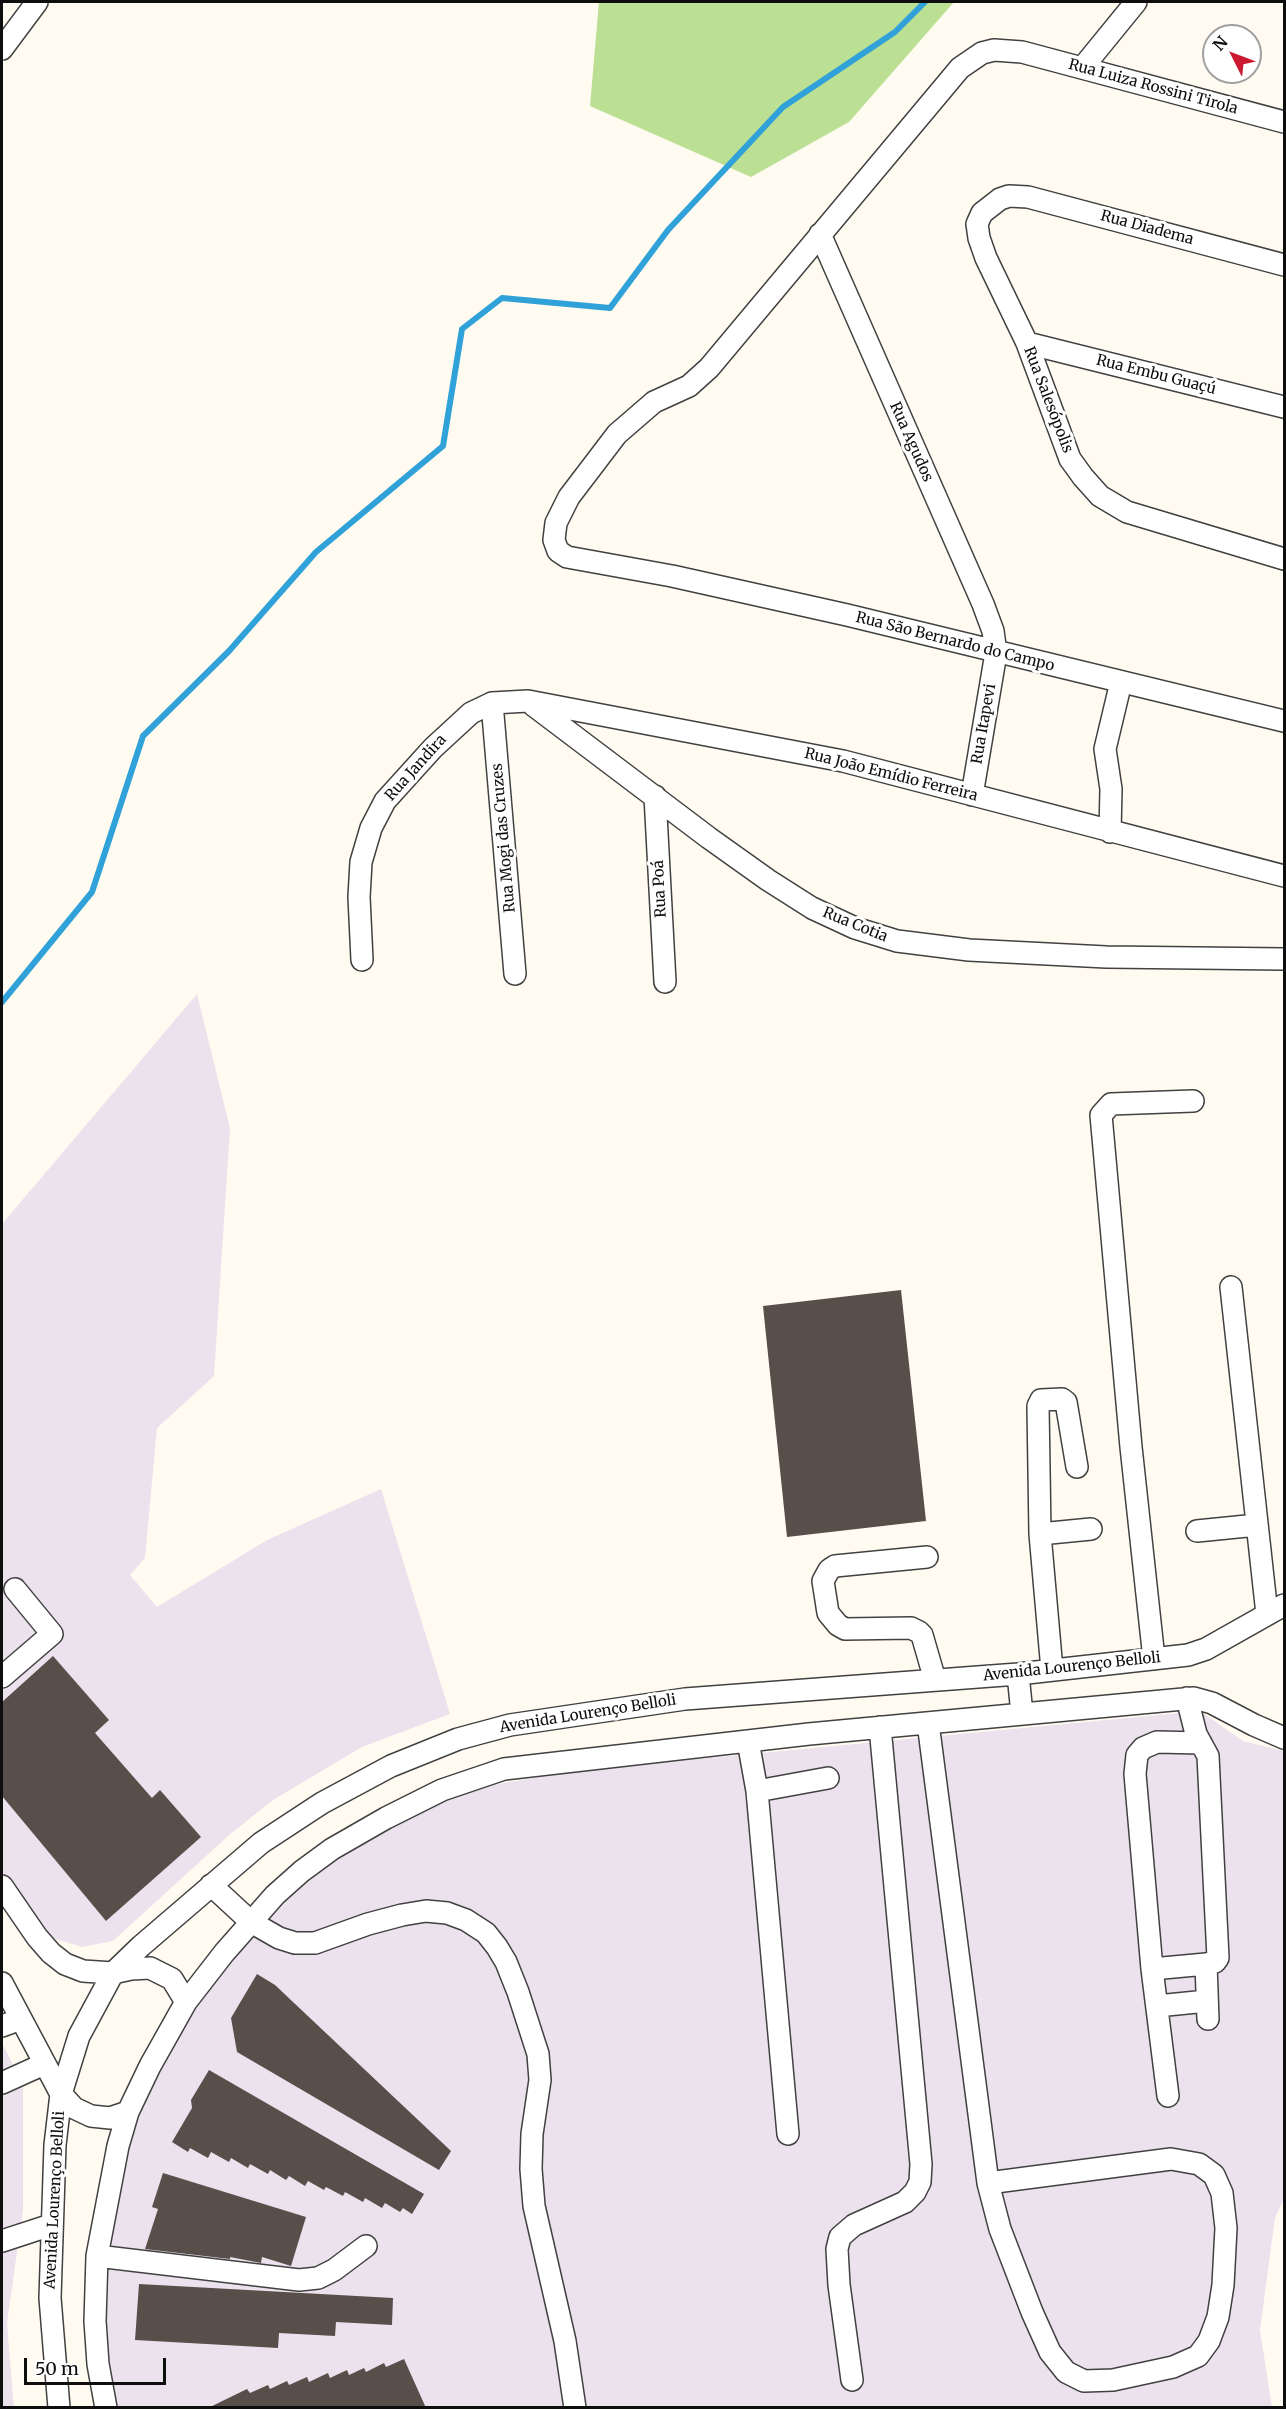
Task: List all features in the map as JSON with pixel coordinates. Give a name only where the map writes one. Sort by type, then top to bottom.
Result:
[{"type":"street","points":[[2,49],[37,2]]},
{"type":"street","points":[[1083,68],[1136,2]]},
{"type":"street","name":"Rua Luiza Rossini Tirola","points":[[820,234],[960,69],[982,53],[994,50],[1022,52],[1284,122]]},
{"type":"street","name":"Rua Diadema","points":[[1009,196],[1059,204],[1284,265]]},
{"type":"street","name":"Rua Salesópolis","points":[[1009,196],[992,204],[982,213],[977,224],[979,238],[986,258],[1027,343],[1070,459],[1083,477],[1100,496],[1127,512],[1284,559]]},
{"type":"street","name":"Rua São Bernardo do Campo","points":[[820,234],[709,368],[689,386],[654,402],[635,416],[597,458],[569,497],[556,524],[554,540],[558,551],[567,557],[624,567],[846,615],[1284,721]]},
{"type":"street","name":"Rua Agudos","points":[[820,234],[983,604],[993,631],[996,652]]},
{"type":"street","name":"Rua Embu Guaçú","points":[[1027,343],[1284,407]]},
{"type":"street","name":"Rua Itapevi","points":[[972,795],[996,652]]},
{"type":"street","points":[[1110,832],[1112,789],[1105,749],[1120,682]]},
{"type":"street","name":"Rua João Emídio Ferreira","points":[[492,703],[528,701],[843,761],[1284,876]]},
{"type":"street","name":"Rua Cotia","points":[[528,701],[729,852],[812,908],[855,928],[897,941],[969,950],[1106,957],[1284,959]]},
{"type":"street","name":"Rua Jandira","points":[[362,960],[359,897],[361,862],[371,828],[385,801],[433,748],[471,713],[492,703]]},
{"type":"street","name":"Rua Mogi das Cruzes","points":[[492,703],[515,974]]},
{"type":"street","name":"Rua Poá","points":[[654,796],[665,982]]},
{"type":"street","points":[[1154,1659],[1131,1447],[1101,1115],[1111,1104],[1193,1101]]},
{"type":"street","points":[[1231,1287],[1257,1525],[1276,1609]]},
{"type":"street","points":[[1052,1670],[1040,1534],[1038,1406],[1041,1400],[1060,1399],[1066,1402],[1077,1467]]},
{"type":"street","points":[[1197,1531],[1257,1525]]},
{"type":"street","points":[[1040,1534],[1091,1529]]},
{"type":"street","points":[[927,1557],[835,1566],[829,1570],[823,1581],[828,1613],[838,1625],[845,1629],[911,1628],[919,1632],[922,1635],[935,1680]]},
{"type":"street","points":[[2,1677],[52,1634],[15,1589]]},
{"type":"street","name":"Avenida Lourenço Belloli","points":[[59,2408],[50,2298],[55,2145],[61,2094],[79,2036],[113,1973],[261,1843],[322,1803],[391,1766],[468,1737],[510,1725],[685,1699],[1018,1674],[1188,1655],[1206,1649],[1276,1609]]},
{"type":"street","points":[[1018,1674],[1022,1714]]},
{"type":"street","points":[[1152,1969],[1206,1964],[1215,1962],[1218,1958],[1208,1756],[1196,1734],[1187,1698]]},
{"type":"street","points":[[106,2408],[98,2364],[95,2321],[97,2256],[118,2146],[128,2112],[150,2066],[186,2002],[275,1895],[332,1849],[442,1790],[504,1769],[748,1740],[1187,1698],[1212,1702],[1284,1738]]},
{"type":"street","points":[[928,1723],[988,2183],[1000,2229],[1023,2292],[1050,2352],[1066,2372],[1084,2381],[1113,2380],[1173,2367],[1198,2356],[1209,2341],[1215,2325],[1223,2285],[1226,2228],[1222,2193],[1214,2175],[1199,2164],[1171,2159],[988,2183]]},
{"type":"street","points":[[852,2380],[837,2249],[840,2237],[854,2224],[905,2202],[915,2192],[920,2182],[921,2164],[880,1727]]},
{"type":"street","points":[[748,1740],[757,1791],[788,2134]]},
{"type":"street","points":[[1168,2096],[1152,1969],[1135,1774],[1137,1755],[1143,1748],[1157,1742],[1201,1743]]},
{"type":"street","points":[[757,1791],[828,1778]]},
{"type":"street","points":[[211,1885],[251,1922],[279,1938],[295,1943],[315,1943],[402,1915],[426,1911],[447,1913],[466,1920],[486,1933],[497,1947],[506,1962],[518,1992],[538,2054],[540,2080],[532,2134],[531,2169],[534,2206],[568,2357],[575,2408]]},
{"type":"street","points":[[2,1887],[37,1937],[64,1964],[82,1971],[113,1973],[150,1968],[172,1979],[186,2002]]},
{"type":"street","points":[[1157,2006],[1208,2010],[1206,1964]]},
{"type":"street","points":[[2,1983],[61,2094],[74,2108],[91,2116],[110,2118],[128,2112]]},
{"type":"street","points":[[2,2026],[21,2019]]},
{"type":"street","points":[[2,2083],[44,2064]]},
{"type":"street","points":[[2,2241],[51,2224]]},
{"type":"street","points":[[97,2256],[299,2280],[318,2278],[334,2270],[366,2246]]},
{"type":"shaded area","points":[[197,994],[230,1128],[214,1376],[157,1428],[145,1558],[130,1575],[157,1607],[267,1540],[381,1489],[450,1714],[362,1747],[273,1800],[228,1836],[113,1941],[82,1947],[46,1936],[2,1874],[2,1224]]},
{"type":"shaded area","points":[[1200,1711],[1243,1741],[1284,1751],[1284,2198],[1275,2218],[1260,2330],[1272,2407],[116,2408],[109,2384],[102,2266],[125,2146],[174,2033],[247,1934],[334,1860],[411,1814],[486,1786],[573,1771]]},
{"type":"shaded area","points":[[2,2043],[23,2084],[23,2210],[7,2323],[14,2408],[2,2407]]},
{"type":"green space","points":[[599,2],[954,2],[849,122],[751,177],[590,106]]},
{"type":"building","points":[[901,1290],[926,1521],[787,1537],[763,1306]]},
{"type":"building","points":[[53,1656],[109,1720],[95,1733],[152,1798],[160,1790],[201,1837],[106,1921],[2,1796],[2,1702]]},
{"type":"building","points":[[257,1974],[275,1985],[451,2151],[439,2170],[237,2052],[231,2018]]},
{"type":"building","points":[[209,2070],[424,2194],[412,2214],[403,2208],[400,2212],[385,2203],[382,2208],[365,2198],[363,2202],[345,2192],[343,2196],[326,2187],[324,2190],[308,2181],[305,2186],[289,2176],[286,2180],[270,2170],[268,2174],[250,2164],[248,2168],[231,2158],[229,2162],[211,2152],[208,2158],[190,2148],[188,2152],[172,2142],[192,2108],[191,2100]]},
{"type":"building","points":[[163,2173],[306,2217],[291,2266],[262,2257],[261,2263],[230,2257],[230,2259],[145,2249],[158,2209],[152,2207]]},
{"type":"building","points":[[139,2284],[393,2298],[392,2325],[336,2322],[335,2336],[279,2333],[278,2348],[135,2340]]},
{"type":"building","points":[[404,2359],[426,2408],[208,2408],[247,2389],[250,2393],[268,2385],[270,2389],[287,2381],[289,2385],[307,2377],[309,2382],[328,2373],[330,2378],[347,2370],[349,2375],[364,2368],[366,2372],[384,2363],[386,2367]]},
{"type":"waterway","points":[[2,1002],[92,892],[143,736],[229,651],[316,552],[443,446],[462,329],[502,298],[610,308],[668,230],[783,107],[895,32],[925,2]]}]
